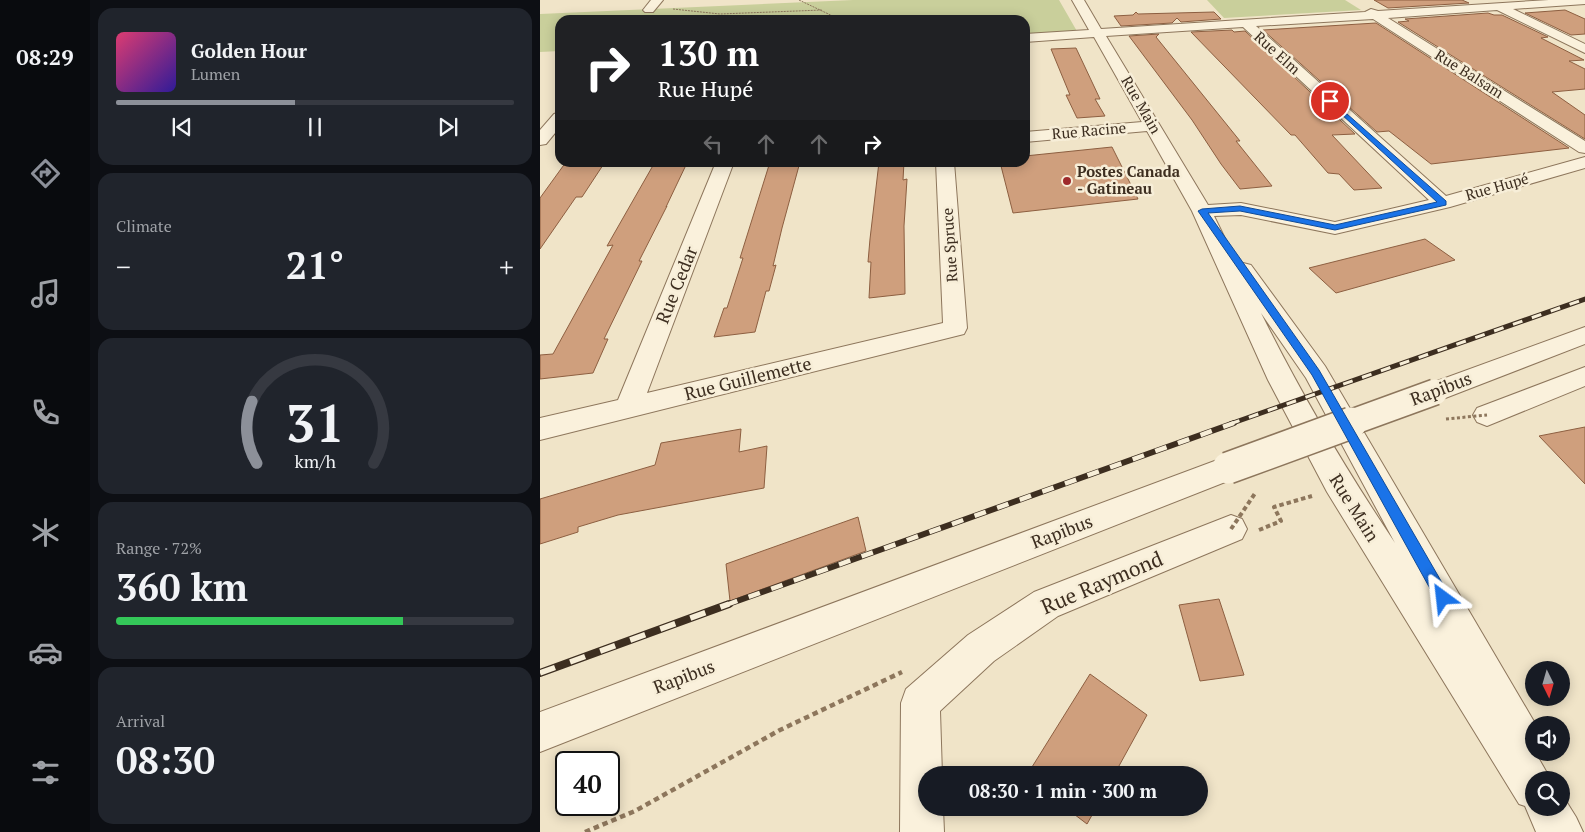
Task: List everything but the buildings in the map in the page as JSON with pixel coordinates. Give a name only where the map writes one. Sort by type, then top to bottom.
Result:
[{"type":"street","points":[[649,10],[657,0]]},
{"type":"street","name":"Rue Main","points":[[1078,0],[1202,211],[1281,380],[1338,483],[1525,775]]},
{"type":"street","points":[[1484,0],[1585,49]]},
{"type":"street","points":[[1030,38],[1585,1]]},
{"type":"street","name":"Rue Balsam","points":[[1358,4],[1585,148]]},
{"type":"street","name":"Rue Elm","points":[[1245,23],[1443,203]]},
{"type":"street","points":[[540,140],[555,113]]},
{"type":"street","name":"Rue Racine","points":[[1030,136],[1153,126]]},
{"type":"street","name":"Rue Hupé","points":[[1202,211],[1240,209],[1335,228],[1443,203],[1585,162]]},
{"type":"street","name":"Rue Cedar","points":[[628,408],[723,167]]},
{"type":"street","name":"Rue Spruce","points":[[945,167],[955,328]]},
{"type":"street","name":"Rue Main","points":[[1202,211],[1316,373],[1541,771]]},
{"type":"street","name":"Rue Guillemette","points":[[540,429],[955,328]]},
{"type":"street","name":"Rapibus","points":[[540,732],[1228,468],[1585,335]]},
{"type":"street","points":[[1487,415],[1585,376]]},
{"type":"street","name":"Rue Raymond","points":[[922,832],[920,703],[981,648],[1046,604],[1239,532]]},
{"type":"street","points":[[1551,816],[1562,832]]},
{"type":"street","points":[[1566,816],[1575,832]]},
{"type":"path","points":[[799,0],[832,15]]},
{"type":"path","points":[[649,10],[670,9],[720,14],[822,10]]},
{"type":"path","points":[[1239,532],[1281,522],[1274,508],[1320,494]]},
{"type":"path","points":[[585,832],[635,811],[780,730],[899,672],[957,670]]},
{"type":"green space","points":[[853,0],[1059,0],[1078,33],[1030,36],[1030,15],[555,15],[555,51],[540,52],[540,14]]},
{"type":"green space","points":[[1207,0],[1345,0],[1361,10],[1224,18]]},
{"type":"railway","points":[[1230,424],[1585,299]]},
{"type":"railway","points":[[726,605],[1234,423]]},
{"type":"railway","points":[[540,673],[729,604]]},
{"type":"place","name":"Postes Canada - Gatineau","points":[[1067,181]]},
{"type":"route","points":[[1330,101],[1443,203],[1335,228],[1240,209],[1202,211],[1316,373],[1443,598]]}]
